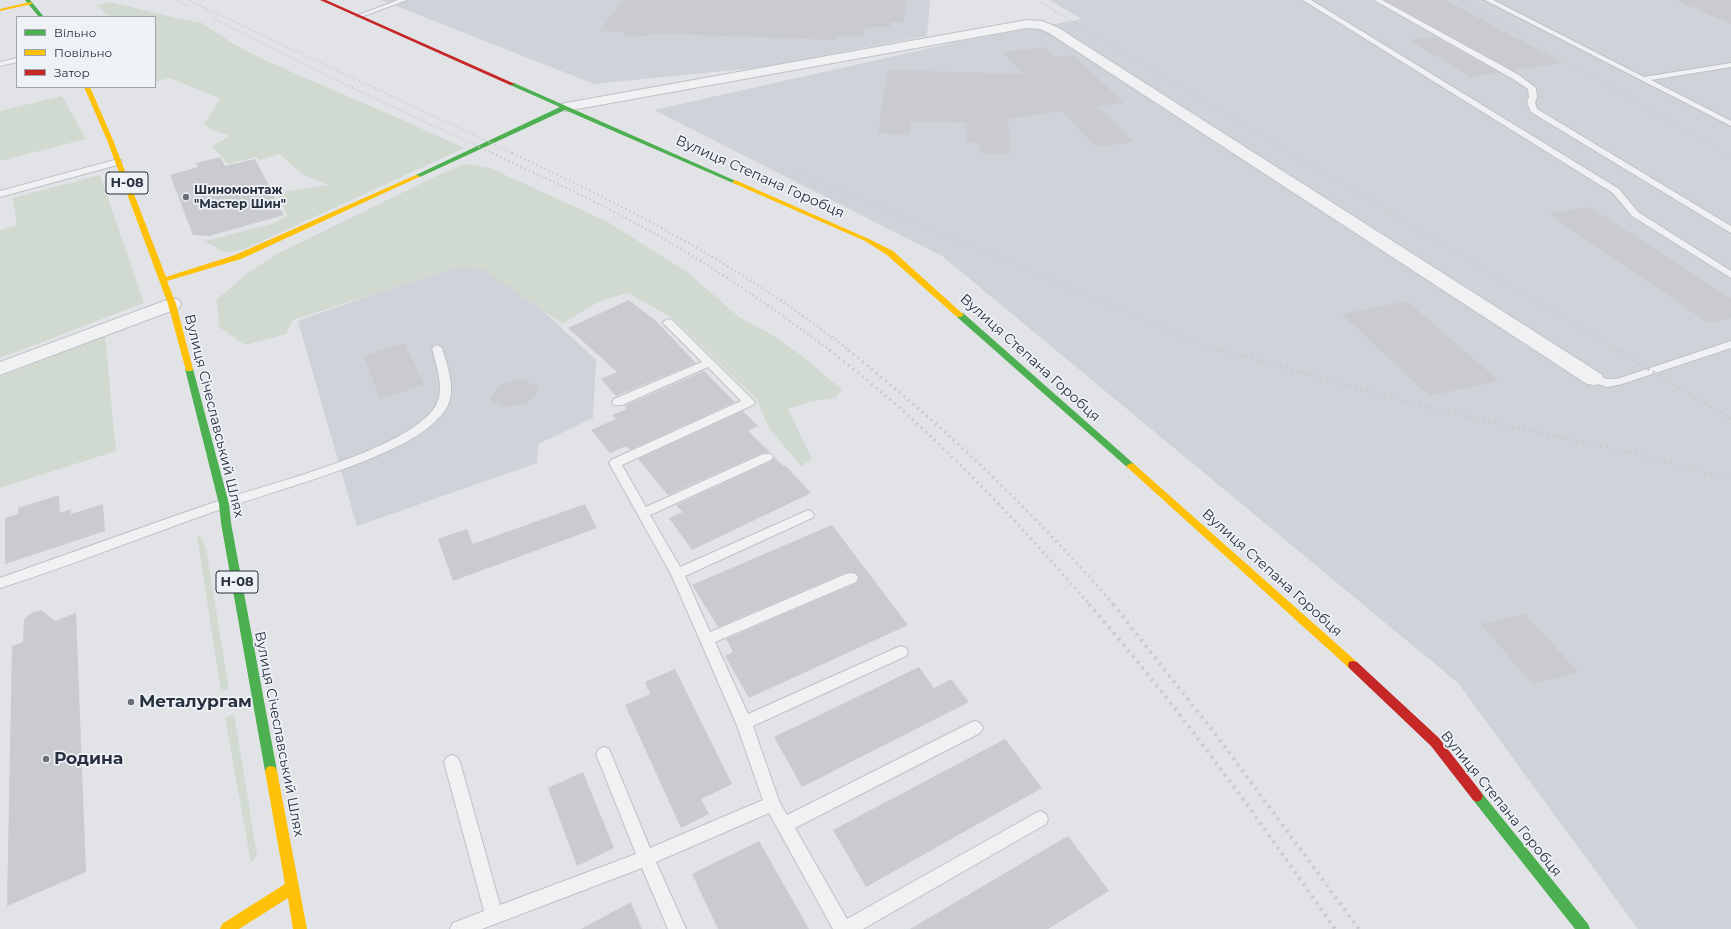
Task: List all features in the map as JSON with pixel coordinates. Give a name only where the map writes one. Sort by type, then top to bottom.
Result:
[{"type":"main road","name":"Вулиця Степана Горобця","points":[[322,0],[867,240],[890,253],[1325,638],[1435,742],[1583,929]]},
{"type":"main road","points":[[0,10],[28,2],[41,16]]},
{"type":"main road","name":"Вулиця Січеславський Шлях","points":[[87,88],[118,162],[172,304],[224,504],[227,531],[300,929]]},
{"type":"main road","points":[[164,280],[238,257],[445,164],[566,107]]},
{"type":"main road","points":[[227,929],[293,888]]},
{"type":"street","points":[[566,107],[1027,24],[1042,26],[1053,30],[1594,380]]},
{"type":"street","points":[[0,369],[172,304]]},
{"type":"lane","points":[[359,16],[404,0]]},
{"type":"lane","points":[[1306,0],[1616,191],[1635,214],[1731,275]]},
{"type":"lane","points":[[1377,0],[1516,77],[1532,88],[1533,97],[1531,102],[1534,110],[1731,230]]},
{"type":"lane","points":[[1488,0],[1731,124]]},
{"type":"lane","points":[[0,64],[16,60]]},
{"type":"lane","points":[[1643,79],[1731,65]]},
{"type":"lane","points":[[0,194],[118,162]]},
{"type":"lane","points":[[668,322],[749,402],[615,463],[677,574],[744,723],[772,804],[843,929]]},
{"type":"lane","points":[[1594,380],[1607,383],[1618,382],[1731,344]]},
{"type":"lane","points":[[0,583],[224,504],[340,466],[393,443],[423,427],[440,409],[447,385],[437,348]]},
{"type":"lane","points":[[618,402],[708,363]]},
{"type":"lane","points":[[643,513],[767,457]]},
{"type":"lane","points":[[677,574],[808,515]]},
{"type":"lane","points":[[706,640],[851,578]]},
{"type":"lane","points":[[744,723],[901,652]]},
{"type":"lane","points":[[784,825],[975,728]]},
{"type":"lane","points":[[604,754],[646,858],[677,929]]},
{"type":"lane","points":[[452,762],[494,916]]},
{"type":"lane","points":[[459,929],[646,858],[772,804]]},
{"type":"lane","points":[[846,929],[1040,819]]},
{"type":"shaded area","points":[[381,0],[930,0],[927,36],[763,67],[594,84]]},
{"type":"shaded area","points":[[1049,0],[1731,0],[1731,929],[1638,929],[1458,683],[942,256],[654,110],[962,41],[1082,19]]},
{"type":"shaded area","points":[[110,2],[202,23],[237,46],[271,63],[464,148],[245,249],[225,253],[205,241],[272,224],[287,216],[277,193],[329,185],[301,174],[280,154],[260,160],[256,157],[228,164],[212,146],[230,136],[212,130],[204,124],[220,99],[170,78],[156,82],[156,16],[109,16],[96,5]]},
{"type":"shaded area","points":[[62,96],[86,139],[0,161],[0,111]]},
{"type":"shaded area","points":[[465,164],[490,168],[608,222],[687,272],[739,317],[774,336],[806,359],[842,390],[835,398],[809,402],[788,409],[812,459],[801,466],[769,428],[757,400],[674,319],[628,293],[610,298],[594,305],[563,324],[482,269],[457,267],[293,320],[286,334],[245,345],[219,327],[217,299],[248,273],[277,254],[436,176]]},
{"type":"shaded area","points":[[100,175],[144,303],[0,358],[0,230],[17,225],[13,198]]},
{"type":"shaded area","points":[[483,255],[596,360],[593,418],[538,444],[537,463],[357,526],[298,321]]},
{"type":"shaded area","points":[[105,336],[116,451],[0,488],[0,377]]},
{"type":"shaded area","points":[[197,535],[202,539],[206,549],[229,689],[221,692]]},
{"type":"shaded area","points":[[234,714],[257,855],[251,863],[225,718]]},
{"type":"building","points":[[622,0],[906,0],[904,22],[891,22],[890,27],[865,27],[863,37],[836,36],[835,40],[649,33],[648,36],[623,35],[625,32],[600,31]]},
{"type":"building","points":[[1385,0],[1445,0],[1563,63],[1513,70]]},
{"type":"building","points":[[1675,0],[1731,0],[1731,24]]},
{"type":"building","points":[[1435,37],[1498,72],[1471,77],[1409,40]]},
{"type":"building","points":[[1045,47],[1056,57],[1073,55],[1124,103],[1097,106],[1133,142],[1096,147],[1062,111],[1008,119],[1010,154],[980,153],[980,143],[967,142],[967,123],[911,121],[910,135],[878,133],[888,70],[1023,74],[1003,52]]},
{"type":"building","points":[[220,157],[225,166],[255,159],[284,215],[209,236],[193,235],[170,175],[198,167],[196,163]]},
{"type":"building","points":[[1590,207],[1731,299],[1731,318],[1708,323],[1549,214]]},
{"type":"building","points":[[629,300],[656,321],[696,363],[616,396],[601,379],[617,372],[568,328]]},
{"type":"building","points":[[1407,301],[1499,381],[1429,396],[1342,314]]},
{"type":"building","points":[[405,343],[424,385],[380,399],[364,356]]},
{"type":"building","points":[[704,371],[735,402],[630,450],[626,446],[610,453],[591,430],[616,419],[612,415],[627,409],[624,406]]},
{"type":"building","points":[[520,380],[527,381],[540,388],[532,399],[525,403],[509,407],[501,406],[490,400],[497,388],[504,384]]},
{"type":"building","points":[[743,411],[758,426],[748,431],[770,452],[762,453],[668,495],[638,459]]},
{"type":"building","points":[[774,457],[783,466],[785,465],[811,493],[692,550],[669,518],[683,512],[676,505],[772,461]]},
{"type":"building","points":[[59,495],[60,513],[71,509],[71,514],[103,504],[105,531],[5,564],[5,518],[18,514],[18,508]]},
{"type":"building","points":[[585,504],[597,528],[453,581],[438,539],[467,529],[473,544]]},
{"type":"building","points":[[832,525],[908,625],[749,698],[725,656],[733,652],[726,639],[857,583],[859,577],[856,573],[845,573],[718,627],[692,585]]},
{"type":"building","name":"Родина","points":[[41,610],[55,621],[76,613],[86,872],[7,906],[12,646],[23,642],[24,620],[27,616]]},
{"type":"building","points":[[1525,614],[1578,672],[1532,684],[1481,624]]},
{"type":"building","points":[[919,667],[934,688],[951,679],[969,702],[802,787],[774,737]]},
{"type":"building","points":[[675,669],[732,784],[701,799],[709,814],[681,828],[625,705],[650,694],[645,682]]},
{"type":"building","points":[[1005,739],[1042,788],[866,887],[833,830]]},
{"type":"building","points":[[583,772],[614,848],[577,866],[548,788]]},
{"type":"building","points":[[1068,836],[1109,891],[1048,929],[910,929]]},
{"type":"building","points":[[759,841],[809,929],[718,929],[692,874]]},
{"type":"building","points":[[631,902],[642,929],[581,929]]},
{"type":"railway","points":[[176,0],[194,9]]},
{"type":"railway","points":[[188,0],[514,154]]},
{"type":"railway","points":[[1037,0],[1292,154]]},
{"type":"railway","points":[[1461,0],[1726,154]]},
{"type":"railway","points":[[214,19],[336,80],[494,154]]},
{"type":"railway","points":[[492,153],[593,201],[667,241],[745,290],[831,351]]},
{"type":"railway","points":[[512,153],[601,196],[687,242],[770,293],[850,351]]},
{"type":"railway","points":[[1291,153],[1619,351]]},
{"type":"railway","points":[[1725,153],[1731,157]]},
{"type":"railway","points":[[798,172],[1206,346],[1225,351]]},
{"type":"railway","points":[[829,350],[865,378],[966,470],[998,503],[1090,605]]},
{"type":"railway","points":[[848,350],[919,409],[987,472],[1052,537],[1114,605]]},
{"type":"railway","points":[[1222,350],[1424,407],[1646,456],[1731,480]]},
{"type":"railway","points":[[1617,350],[1731,419]]},
{"type":"railway","points":[[1089,604],[1185,722],[1276,845],[1335,929]]},
{"type":"railway","points":[[1113,604],[1223,744],[1359,929]]},
{"type":"traffic: fast","points":[[27,0],[41,16]]},
{"type":"traffic: fast","points":[[512,84],[735,182]]},
{"type":"traffic: fast","points":[[418,176],[566,107]]},
{"type":"traffic: fast","points":[[960,315],[1131,466]]},
{"type":"traffic: fast","points":[[189,369],[224,504],[226,523],[271,771]]},
{"type":"traffic: fast","points":[[1477,796],[1583,929]]},
{"type":"traffic: slow","points":[[0,10],[30,3]]},
{"type":"traffic: slow","points":[[87,88],[110,140],[172,304],[189,369]]},
{"type":"traffic: slow","points":[[164,280],[238,257],[418,176]]},
{"type":"traffic: slow","points":[[735,182],[867,240],[890,253],[960,315]]},
{"type":"traffic: slow","points":[[1131,466],[1353,665]]},
{"type":"traffic: slow","points":[[271,771],[300,929]]},
{"type":"traffic: slow","points":[[227,929],[293,887]]},
{"type":"traffic: jam","points":[[322,0],[512,84]]},
{"type":"traffic: jam","points":[[1353,665],[1435,742],[1477,796]]},
{"type":"place","name":"Шиномонтаж \"Мастер Шин\"","points":[[186,197]]},
{"type":"place","name":"Металургам","points":[[131,702]]},
{"type":"place","name":"Родина","points":[[46,759]]}]
